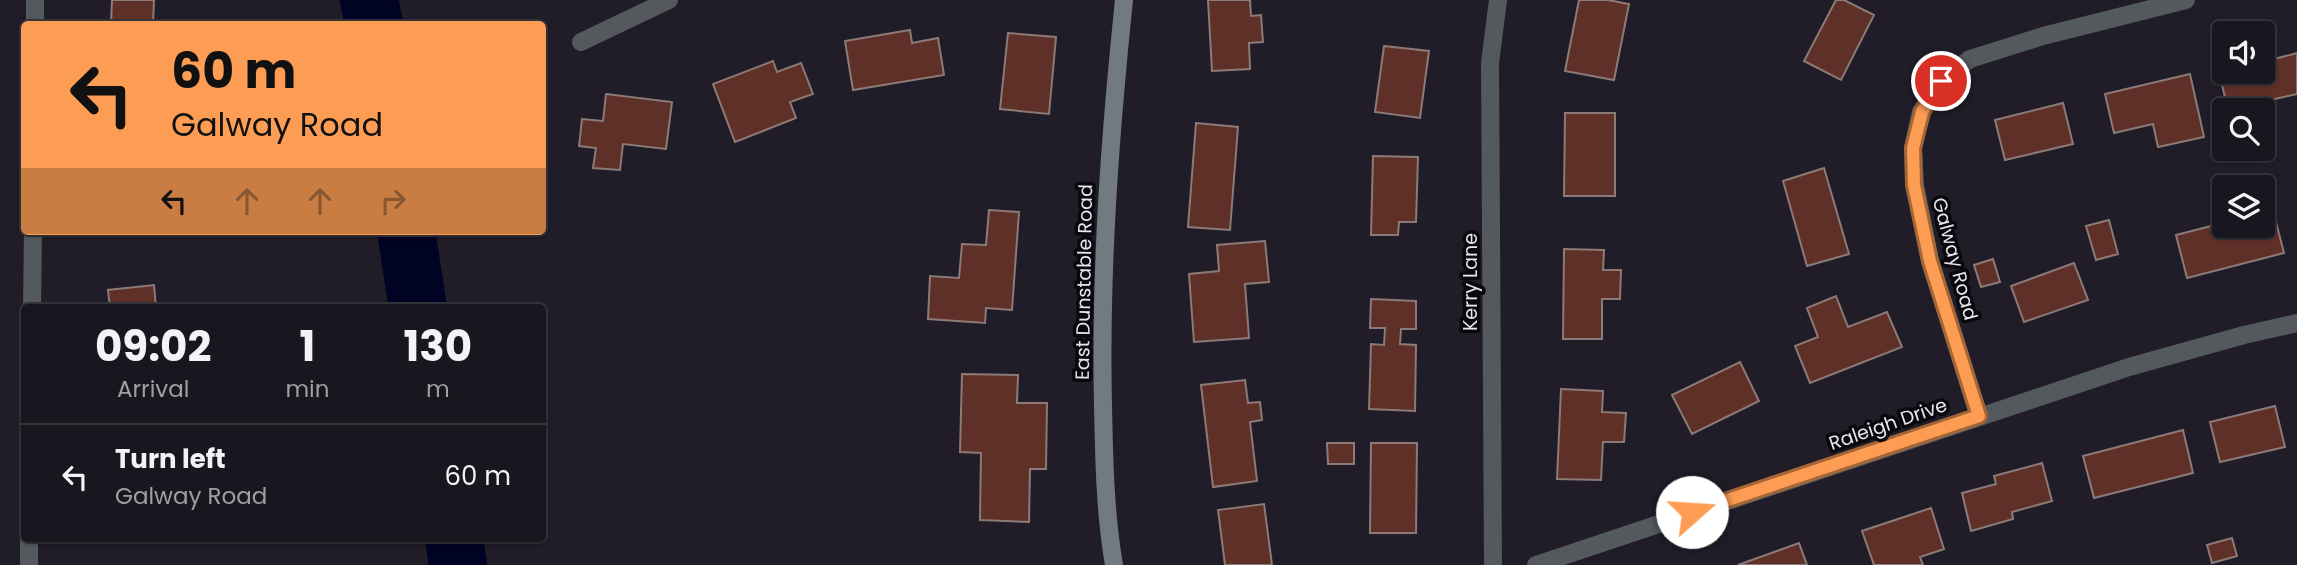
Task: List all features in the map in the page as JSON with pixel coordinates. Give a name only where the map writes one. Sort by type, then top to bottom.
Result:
[{"type":"street","points":[[35,0],[35,21]]},
{"type":"street","points":[[581,42],[669,0]]},
{"type":"street","name":"East Dunstable Road","points":[[1114,565],[1104,460],[1101,342],[1106,190],[1124,0]]},
{"type":"street","name":"Kerry Lane","points":[[1493,565],[1490,63],[1498,0]]},
{"type":"street","name":"Galway Road","points":[[1979,416],[1930,261],[1914,185],[1913,148],[1922,112],[1941,81],[1970,59],[2043,36],[2186,0]]},
{"type":"street","points":[[32,304],[33,235]]},
{"type":"street","name":"Raleigh Drive","points":[[1536,565],[2129,367],[2297,323]]},
{"type":"street","points":[[29,542],[29,565]]},
{"type":"building","points":[[112,0],[154,0],[153,21],[111,21]]},
{"type":"building","points":[[1208,0],[1250,0],[1251,16],[1261,15],[1263,42],[1249,43],[1250,69],[1212,71]]},
{"type":"building","points":[[1579,0],[1608,0],[1629,4],[1614,80],[1565,71]]},
{"type":"building","points":[[1836,0],[1844,0],[1874,15],[1841,80],[1804,61]]},
{"type":"building","points":[[910,30],[912,43],[938,38],[944,75],[853,90],[845,41]]},
{"type":"building","points":[[1008,33],[1056,37],[1049,114],[1000,109]]},
{"type":"building","points":[[1384,46],[1429,51],[1420,118],[1375,112]]},
{"type":"building","points":[[2297,53],[2297,94],[2275,99],[2225,98],[2222,84],[2275,84],[2275,59]]},
{"type":"building","points":[[773,61],[777,72],[801,63],[813,94],[790,102],[796,118],[735,142],[713,84]]},
{"type":"building","points":[[2190,74],[2204,137],[2158,147],[2153,124],[2114,133],[2105,94]]},
{"type":"building","points":[[606,94],[672,102],[666,149],[623,144],[620,170],[593,168],[596,148],[579,146],[582,119],[603,121]]},
{"type":"building","points":[[2063,103],[2073,144],[2005,160],[1995,120]]},
{"type":"building","points":[[1565,113],[1615,113],[1615,196],[1564,196]]},
{"type":"building","points":[[1196,123],[1238,127],[1230,230],[1188,227]]},
{"type":"building","points":[[1373,156],[1418,157],[1416,222],[1399,222],[1398,235],[1371,235]]},
{"type":"building","points":[[1824,168],[1849,254],[1807,266],[1783,181]]},
{"type":"building","points":[[989,210],[1019,212],[1012,310],[986,308],[985,323],[928,319],[930,276],[959,278],[962,244],[986,245]]},
{"type":"building","points":[[2275,218],[2284,253],[2187,278],[2176,235],[2212,226],[2212,238],[2275,238]]},
{"type":"building","points":[[2109,220],[2118,254],[2096,260],[2086,226]]},
{"type":"building","points":[[1265,241],[1269,282],[1245,284],[1249,338],[1194,342],[1189,274],[1219,271],[1217,245]]},
{"type":"building","points":[[1564,249],[1604,250],[1603,270],[1621,270],[1620,299],[1602,299],[1602,339],[1563,339]]},
{"type":"building","points":[[1993,259],[2000,282],[1981,287],[1974,265]]},
{"type":"building","points":[[2074,263],[2088,300],[2024,322],[2011,286]]},
{"type":"building","points":[[154,285],[156,304],[110,304],[108,290]]},
{"type":"building","points":[[1836,296],[1848,327],[1887,312],[1902,347],[1810,383],[1795,346],[1818,337],[1807,308]]},
{"type":"building","points":[[1371,299],[1416,301],[1416,329],[1401,329],[1400,344],[1416,345],[1415,411],[1369,409],[1371,344],[1384,345],[1385,328],[1370,328]]},
{"type":"building","points":[[1740,362],[1759,401],[1692,434],[1672,395]]},
{"type":"building","points":[[962,374],[1018,375],[1017,403],[1047,403],[1046,469],[1030,469],[1029,522],[980,520],[981,453],[960,452]]},
{"type":"building","points":[[1245,380],[1248,403],[1260,402],[1262,420],[1250,422],[1257,481],[1213,487],[1201,385]]},
{"type":"building","points":[[1561,389],[1603,391],[1602,412],[1626,413],[1624,442],[1603,442],[1601,480],[1557,479]]},
{"type":"building","points":[[2275,406],[2285,447],[2220,462],[2210,422]]},
{"type":"building","points":[[2183,430],[2193,473],[2094,498],[2083,456]]},
{"type":"building","points":[[1327,443],[1354,443],[1354,464],[1328,464]]},
{"type":"building","points":[[1371,443],[1417,443],[1416,533],[1370,533]]},
{"type":"building","points":[[2042,463],[2052,501],[2012,512],[2013,519],[1971,531],[1962,493],[1996,484],[1994,476]]},
{"type":"building","points":[[1264,504],[1272,565],[1225,565],[1218,510]]},
{"type":"building","points":[[1931,508],[1944,549],[1920,557],[1923,565],[1874,565],[1862,531]]},
{"type":"building","points":[[2232,538],[2237,556],[2212,563],[2207,545]]},
{"type":"building","points":[[1799,543],[1807,565],[1738,565]]},
{"type":"waterway","points":[[369,0],[373,21]]},
{"type":"waterway","points":[[407,235],[417,304]]},
{"type":"waterway","points":[[454,542],[458,565]]},
{"type":"route","points":[[1692,512],[1979,416],[1930,261],[1914,185],[1913,148],[1922,112],[1941,81]]}]
